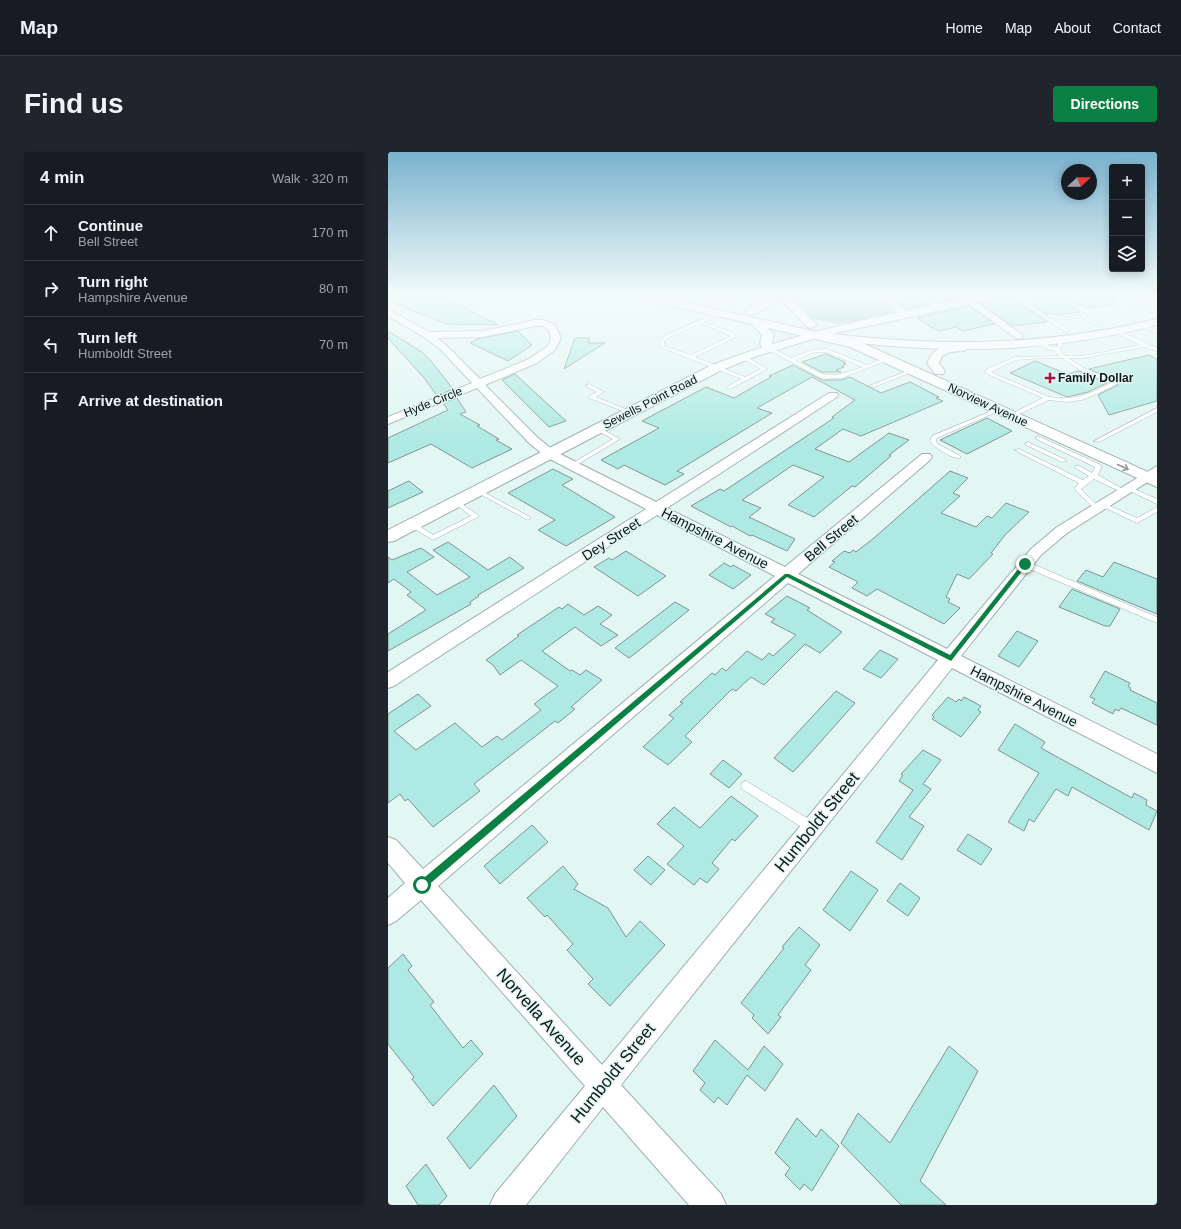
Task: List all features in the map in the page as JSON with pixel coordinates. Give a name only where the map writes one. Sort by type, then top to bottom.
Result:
[{"type":"main road","points":[[766,344],[769,348]]},
{"type":"main road","name":"Sewells Point Road","points":[[388,537],[716,368],[779,344]]},
{"type":"main road","name":"Norview Avenue","points":[[854,344],[914,370],[1011,416],[1039,434],[1145,480]]},
{"type":"main road","name":"Norview Avenue","points":[[880,344],[1024,410],[1097,441],[1145,480]]},
{"type":"main road","points":[[896,344],[960,348]]},
{"type":"main road","points":[[939,371],[933,363],[937,354],[948,349],[1038,344]]},
{"type":"main road","points":[[1042,344],[1059,346],[1067,344]]},
{"type":"street","name":"Hampshire Avenue","points":[[438,344],[479,383],[533,440],[550,454],[1157,764]]},
{"type":"street","name":"Hyde Circle","points":[[388,420],[533,361],[546,353],[553,344]]},
{"type":"street","name":"Dey Street","points":[[388,681],[833,395]]},
{"type":"street","name":"Bell Street","points":[[388,913],[926,457]]},
{"type":"street","name":"Humboldt Street","points":[[506,1205],[951,659],[1025,564],[1052,536],[1145,480]]},
{"type":"street","name":"Norvella Avenue","points":[[388,847],[710,1205]]},
{"type":"lane","points":[[661,344],[662,347],[668,350],[691,357],[744,379]]},
{"type":"lane","points":[[691,357],[719,344]]},
{"type":"lane","points":[[1126,344],[1127,348]]},
{"type":"lane","points":[[1059,346],[1063,358],[1075,366],[1113,382],[1114,384],[1069,402],[1048,398],[988,372],[989,370],[1015,359],[1044,357],[1063,358],[1083,357],[1145,345],[1157,350]]},
{"type":"lane","points":[[769,348],[823,377],[840,376],[888,359]]},
{"type":"lane","points":[[790,360],[814,351],[827,350],[867,367]]},
{"type":"lane","points":[[730,387],[765,369],[743,357]]},
{"type":"lane","points":[[872,386],[914,370]]},
{"type":"lane","points":[[589,386],[601,392],[591,397],[630,412]]},
{"type":"lane","points":[[1011,416],[1048,398]]},
{"type":"lane","points":[[958,457],[936,445],[933,441],[934,437],[998,410]]},
{"type":"lane","points":[[1097,441],[1157,410]]},
{"type":"lane","points":[[573,465],[617,439],[598,429]]},
{"type":"lane","points":[[1039,434],[1028,444],[1017,450],[1083,483]]},
{"type":"lane","points":[[1028,444],[1064,461]]},
{"type":"lane","points":[[1103,463],[1094,476],[1077,489],[1100,506],[1137,522],[1157,509]]},
{"type":"lane","points":[[1077,467],[1094,476],[1145,480],[1157,502]]},
{"type":"lane","points":[[478,491],[528,518]]},
{"type":"lane","points":[[412,525],[433,538],[476,516],[456,502]]},
{"type":"lane","points":[[1025,564],[1157,620]]},
{"type":"lane","points":[[746,786],[812,828]]},
{"type":"building","points":[[394,344],[409,344],[422,352],[453,389],[437,396],[425,379]]},
{"type":"building","points":[[472,344],[532,345],[508,361]]},
{"type":"building","points":[[573,344],[603,344],[564,369]]},
{"type":"building","points":[[826,354],[845,362],[843,363],[846,364],[842,366],[844,367],[836,370],[841,372],[822,372],[802,362]]},
{"type":"building","points":[[1149,355],[1157,359],[1157,401],[1109,415],[1098,395],[1118,385],[1118,383],[1116,380],[1089,369]]},
{"type":"building","name":"Family Dollar","points":[[1035,361],[1067,374],[1079,371],[1107,383],[1088,392],[1067,397],[1010,373]]},
{"type":"building","points":[[793,365],[822,380],[842,380],[850,377],[881,393],[910,382],[939,397],[936,398],[943,401],[861,436],[843,429],[815,449],[849,462],[889,433],[909,440],[889,455],[891,456],[855,487],[852,486],[814,517],[788,505],[824,477],[793,465],[742,500],[761,508],[749,517],[795,539],[787,551],[752,535],[750,536],[691,506],[720,489],[724,491],[834,418],[832,417],[855,400],[812,377],[757,408],[772,413],[677,471],[684,474],[665,485],[624,465],[618,469],[601,460],[659,428],[642,421],[706,387],[734,398],[771,377],[769,376]]},
{"type":"building","points":[[515,374],[566,421],[549,427],[502,380]]},
{"type":"building","points":[[457,398],[466,412],[460,414],[480,425],[477,426],[499,439],[496,440],[512,449],[472,468],[431,444],[388,463],[388,438],[448,410],[443,403]]},
{"type":"building","points":[[987,418],[1012,431],[967,454],[940,440]]},
{"type":"building","points":[[553,469],[573,479],[562,485],[615,517],[566,546],[538,530],[555,520],[508,493]]},
{"type":"building","points":[[950,471],[968,478],[953,493],[960,496],[941,513],[976,527],[987,516],[992,518],[1006,503],[1029,512],[1005,535],[991,553],[993,554],[969,579],[957,574],[946,597],[950,599],[948,602],[960,608],[944,624],[877,589],[867,596],[852,588],[858,582],[829,567],[835,562],[832,561],[844,551],[850,553],[853,550],[856,552],[874,538]]},
{"type":"building","points":[[409,481],[423,492],[388,508],[388,491]]},
{"type":"building","points":[[448,542],[488,570],[510,557],[524,568],[478,595],[479,596],[470,602],[471,604],[388,651],[388,634],[426,610],[407,595],[411,592],[394,579],[388,583],[388,557],[392,560],[421,548],[434,557],[407,572],[437,595],[470,577],[433,550]]},
{"type":"building","points":[[626,551],[666,576],[638,596],[594,567],[609,558],[612,560]]},
{"type":"building","points":[[1114,562],[1157,579],[1157,614],[1077,581],[1086,570],[1103,577]]},
{"type":"building","points":[[724,563],[731,567],[733,565],[751,575],[733,589],[709,575]]},
{"type":"building","points":[[1072,589],[1120,609],[1110,626],[1105,626],[1059,607]]},
{"type":"building","points":[[787,596],[810,608],[807,610],[842,632],[820,653],[805,644],[764,685],[751,677],[736,691],[732,689],[685,736],[692,742],[668,765],[643,747],[674,718],[669,715],[683,703],[680,702],[712,673],[715,675],[722,668],[726,671],[747,651],[762,660],[769,653],[773,656],[796,635],[771,622],[775,619],[765,614]]},
{"type":"building","points":[[675,602],[689,610],[637,652],[629,658],[615,648]]},
{"type":"building","points":[[568,604],[584,615],[598,606],[612,615],[600,624],[618,635],[601,646],[575,627],[542,651],[570,671],[572,670],[580,675],[586,670],[602,680],[571,707],[575,709],[558,723],[555,721],[474,784],[480,791],[433,827],[408,799],[405,801],[400,794],[388,803],[388,714],[418,694],[431,706],[394,731],[416,750],[455,723],[482,747],[497,736],[502,740],[541,710],[534,704],[558,686],[521,660],[500,675],[493,665],[486,660],[519,636],[517,635],[559,607],[562,609]]},
{"type":"building","points":[[1017,631],[1038,641],[1019,667],[998,656]]},
{"type":"building","points":[[880,650],[898,659],[881,678],[863,669]]},
{"type":"building","points":[[1105,671],[1130,683],[1128,686],[1131,688],[1130,690],[1157,703],[1157,725],[1121,708],[1119,711],[1115,709],[1113,714],[1092,703],[1095,699],[1090,697]]},
{"type":"building","points":[[836,691],[855,703],[793,772],[774,758]]},
{"type":"building","points":[[948,697],[956,702],[959,699],[961,701],[964,697],[981,706],[978,710],[981,712],[961,737],[932,719],[934,717],[932,715]]},
{"type":"building","points":[[1015,724],[1045,742],[1041,748],[1132,798],[1134,793],[1147,800],[1146,805],[1157,811],[1149,830],[1072,787],[1068,796],[1056,789],[1034,822],[1029,819],[1024,831],[1008,822],[1039,773],[998,750]]},
{"type":"building","points":[[923,750],[941,760],[923,784],[931,789],[909,817],[924,826],[902,860],[876,842],[913,790],[899,781],[903,775],[901,774]]},
{"type":"building","points":[[723,760],[742,774],[729,788],[710,774]]},
{"type":"building","points":[[731,796],[758,816],[735,841],[732,839],[712,863],[719,869],[707,883],[700,878],[694,885],[667,864],[684,846],[657,824],[674,807],[700,828]]},
{"type":"building","points":[[532,825],[548,842],[500,884],[484,866]]},
{"type":"building","points":[[968,834],[992,849],[981,865],[957,850]]},
{"type":"building","points":[[648,856],[665,870],[651,885],[634,870]]},
{"type":"building","points":[[563,866],[578,884],[574,889],[608,908],[626,937],[640,921],[665,945],[610,1006],[588,984],[593,979],[567,950],[573,944],[547,915],[545,917],[527,898]]},
{"type":"building","points":[[851,871],[878,890],[850,931],[823,910]]},
{"type":"building","points":[[900,883],[920,898],[908,916],[887,901]]},
{"type":"building","points":[[799,927],[820,945],[805,965],[811,970],[778,1015],[781,1017],[768,1034],[752,1018],[754,1015],[741,1003],[784,948],[782,947]]},
{"type":"building","points":[[403,954],[412,966],[408,970],[434,1002],[430,1005],[463,1048],[471,1040],[483,1054],[433,1106],[412,1079],[414,1077],[388,1044],[388,968]]},
{"type":"building","points":[[715,1040],[748,1070],[764,1046],[783,1064],[765,1091],[747,1075],[727,1105],[718,1097],[714,1103],[700,1090],[705,1083],[693,1071]]},
{"type":"building","points":[[949,1046],[978,1071],[920,1181],[946,1205],[901,1205],[841,1143],[858,1113],[890,1143]]},
{"type":"building","points":[[494,1085],[517,1116],[470,1169],[447,1138]]},
{"type":"building","points":[[797,1118],[816,1137],[821,1129],[839,1146],[812,1191],[804,1184],[800,1190],[785,1175],[790,1168],[775,1153]]},
{"type":"building","points":[[426,1164],[447,1196],[439,1205],[418,1205],[406,1186]]},
{"type":"place","name":"Family Dollar","points":[[1050,378]]},
{"type":"route","points":[[422,885],[787,575],[951,659],[1025,564]]}]
